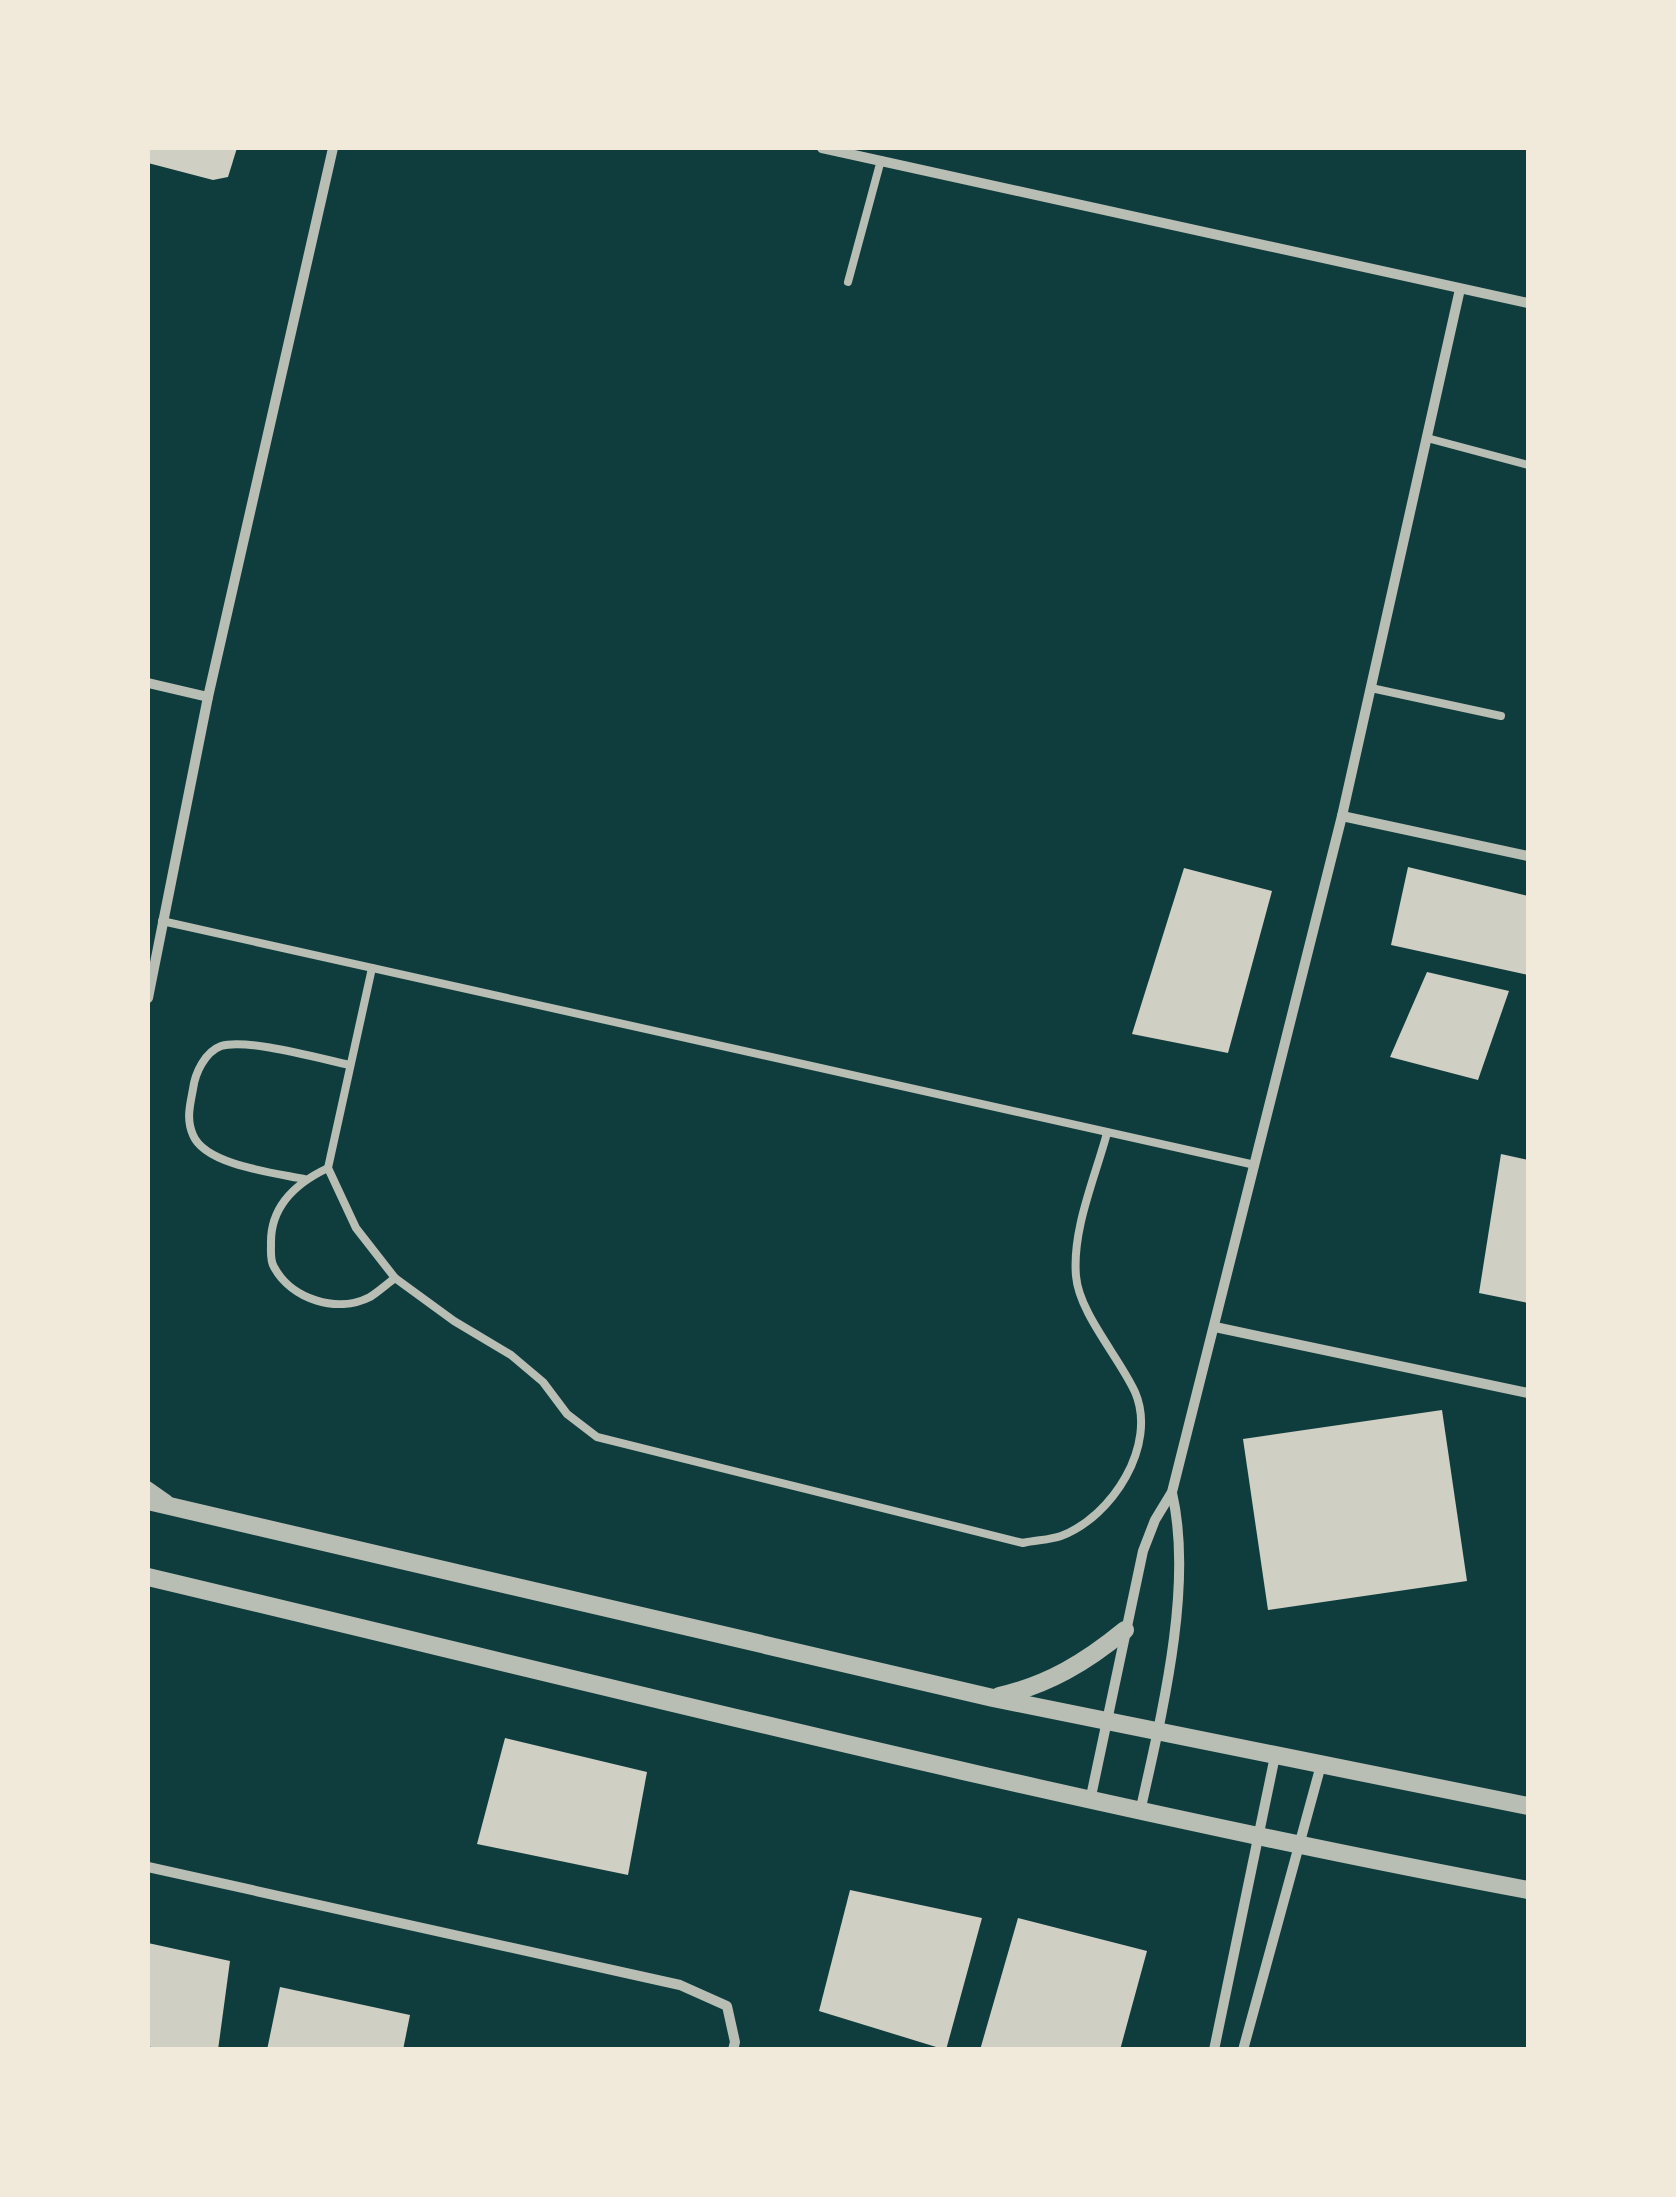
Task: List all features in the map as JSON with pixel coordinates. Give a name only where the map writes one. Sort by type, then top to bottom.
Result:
[{"type":"street","points":[[148,998],[208,697],[333,148]]},
{"type":"street","points":[[822,148],[1528,304]]},
{"type":"street","points":[[1090,1801],[1142,1551],[1172,1492],[1342,816],[1460,290]]},
{"type":"street","points":[[148,683],[208,697]]},
{"type":"street","points":[[1342,816],[1528,856]]},
{"type":"street","points":[[1215,1327],[1528,1393]]},
{"type":"street","points":[[148,1486],[177,1507]]},
{"type":"street","points":[[1140,1812],[1158,1731],[1181,1560],[1180,1527],[1172,1492]]},
{"type":"street","points":[[148,1501],[993,1698],[1528,1806]]},
{"type":"street","points":[[148,1577],[1090,1801],[1301,1847],[1528,1890]]},
{"type":"street","points":[[993,1698],[1030,1689],[1064,1674],[1125,1630]]},
{"type":"street","points":[[1214,2050],[1275,1756]]},
{"type":"street","points":[[1243,2050],[1321,1765]]},
{"type":"street","points":[[148,1867],[680,1985],[727,2006],[732,2050]]},
{"type":"lane","points":[[848,282],[881,160]]},
{"type":"lane","points":[[1427,438],[1528,465]]},
{"type":"lane","points":[[1371,688],[1500,716]]},
{"type":"lane","points":[[161,921],[1255,1166]]},
{"type":"lane","points":[[372,968],[328,1168],[356,1228],[394,1278],[511,1355],[543,1382],[567,1414],[598,1437],[1024,1542],[1062,1536],[1098,1515],[1126,1481],[1139,1440],[1137,1398],[1088,1310],[1076,1279],[1077,1242],[1107,1133]]},
{"type":"lane","points":[[304,1180],[232,1163],[208,1152],[193,1138],[188,1115],[194,1078],[208,1055],[220,1046],[242,1044],[350,1065]]},
{"type":"lane","points":[[328,1168],[304,1180],[286,1196],[271,1232],[272,1265],[292,1288],[317,1302],[345,1305],[369,1297],[394,1278]]},
{"type":"building","points":[[148,148],[237,148],[228,177],[213,180],[148,163]]},
{"type":"building","points":[[1408,867],[1528,896],[1528,975],[1391,945]]},
{"type":"building","points":[[1184,868],[1272,891],[1228,1053],[1132,1034]]},
{"type":"building","points":[[1427,972],[1509,991],[1478,1080],[1390,1057]]},
{"type":"building","points":[[1501,1154],[1528,1160],[1528,1303],[1479,1293]]},
{"type":"building","points":[[1442,1410],[1467,1581],[1268,1610],[1243,1439]]},
{"type":"building","points":[[505,1738],[647,1772],[628,1875],[477,1844]]},
{"type":"building","points":[[850,1890],[982,1918],[946,2050],[819,2011]]},
{"type":"building","points":[[1018,1918],[1147,1951],[1120,2050],[980,2050]]},
{"type":"building","points":[[148,1943],[230,1961],[218,2050],[161,2050],[148,2046]]},
{"type":"building","points":[[280,1987],[410,2015],[403,2050],[267,2050]]}]
